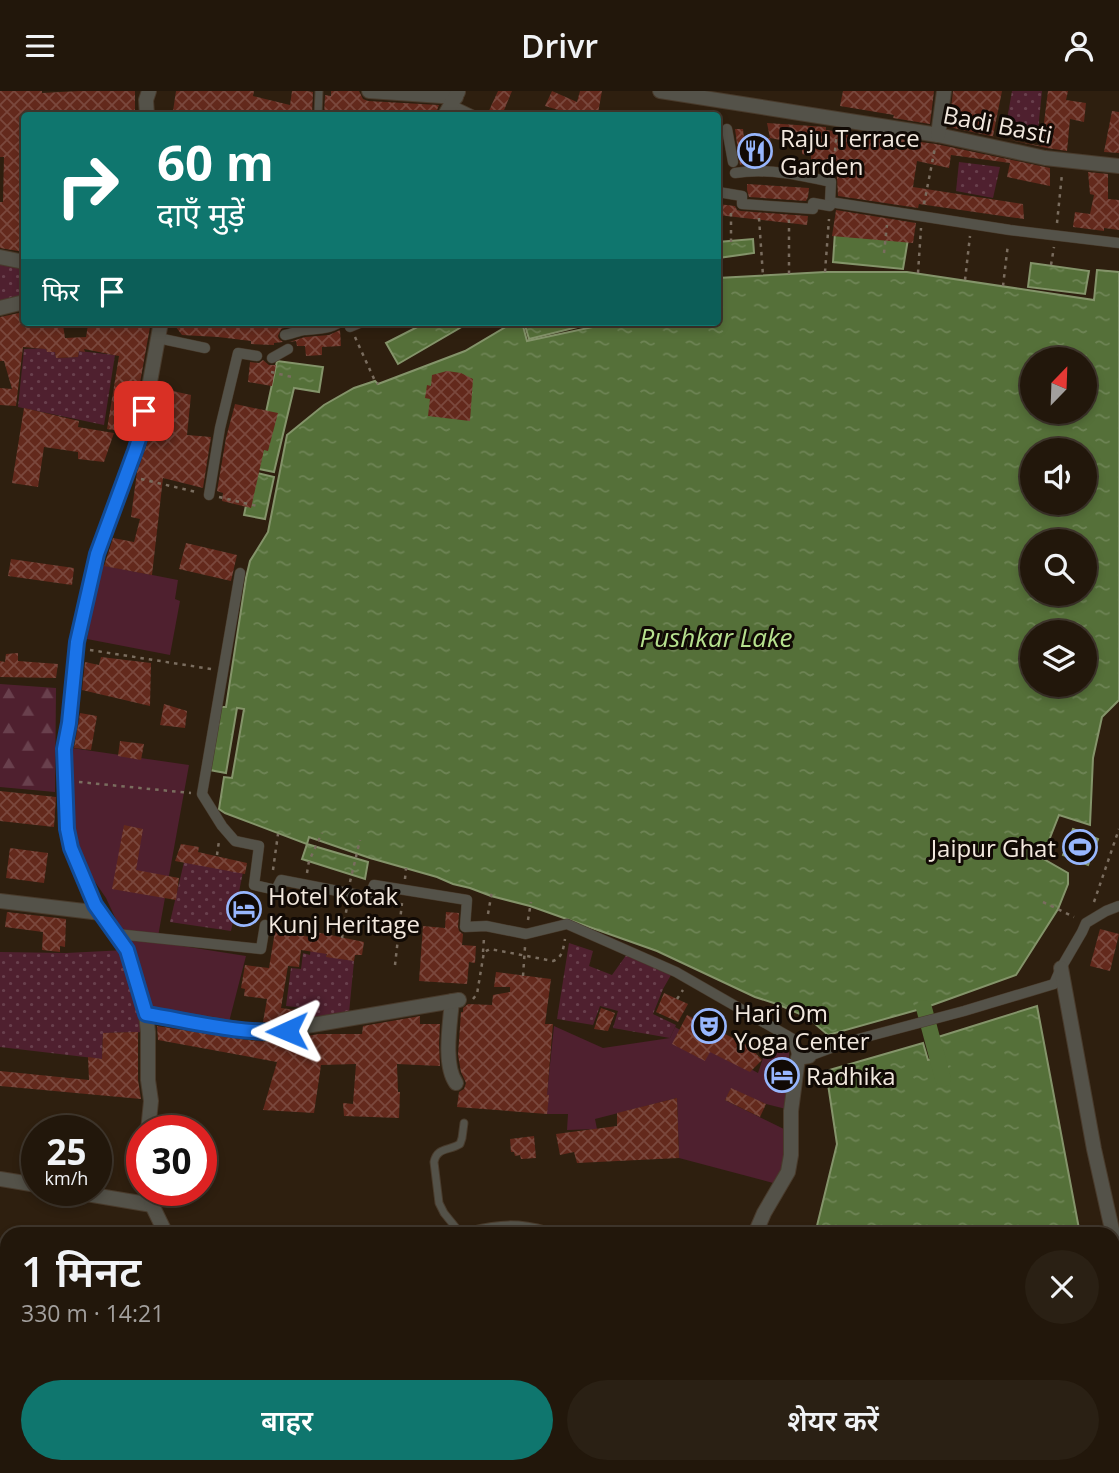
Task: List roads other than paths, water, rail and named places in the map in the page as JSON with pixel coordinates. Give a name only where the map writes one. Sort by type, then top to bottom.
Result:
[{"type":"street","points":[[369,91],[453,102]]},
{"type":"street","name":"Badi Basti","points":[[660,91],[937,135],[1045,158],[1119,166]]},
{"type":"street","points":[[937,135],[944,91]]},
{"type":"street","points":[[727,129],[734,168],[798,174],[831,182],[830,201],[1010,230],[1119,243]]},
{"type":"street","points":[[721,192],[742,196],[742,204],[813,209],[813,203],[830,206]]},
{"type":"street","points":[[0,257],[21,261]]},
{"type":"street","points":[[0,308],[21,304]]},
{"type":"street","points":[[285,335],[332,326]]},
{"type":"street","points":[[150,1115],[146,1014],[127,950],[95,905],[71,848],[67,829],[64,749],[76,648],[97,554],[140,436],[159,327],[205,348]]},
{"type":"street","points":[[272,358],[288,349]]},
{"type":"street","points":[[209,495],[220,428],[238,353],[257,356]]},
{"type":"street","points":[[240,573],[202,794],[235,841],[259,846],[254,885],[276,890],[281,880],[369,897],[374,885],[467,900],[465,927],[486,926],[526,934],[568,924],[676,972],[793,1039],[803,1057],[792,1111],[788,1172],[758,1227]]},
{"type":"street","points":[[0,901],[101,913]]},
{"type":"street","points":[[803,1057],[846,1042],[1054,984],[1060,968],[1086,923],[1119,906]]},
{"type":"street","points":[[117,934],[261,949],[265,925]]},
{"type":"street","points":[[1060,968],[1111,1227]]},
{"type":"street","points":[[146,1014],[249,1031],[271,1032],[455,1001],[449,1070],[456,1083]]},
{"type":"street","points":[[0,1179],[21,1182]]},
{"type":"street","points":[[152,1206],[163,1227]]},
{"type":"lane","points":[[318,112],[319,91]]},
{"type":"lane","points":[[453,102],[470,112]]},
{"type":"lane","points":[[455,1227],[439,1203],[434,1163],[440,1152],[460,1144],[464,1122]]},
{"type":"water","points":[[835,232],[908,239],[903,269],[833,262]]},
{"type":"water","points":[[753,239],[754,253],[721,258],[721,242]]},
{"type":"water","points":[[1031,263],[1089,271],[1085,294],[1028,287]]},
{"type":"water","name":"Pushkar Lake","points":[[1097,270],[1119,272],[1119,700],[1102,717],[1093,758],[1090,825],[1059,815],[1042,858],[1068,873],[1068,884],[1058,909],[1016,975],[924,1008],[828,1035],[807,1017],[755,997],[657,951],[530,906],[309,837],[307,844],[219,809],[224,777],[232,778],[244,709],[237,708],[226,773],[209,770],[220,707],[226,707],[246,578],[250,561],[268,532],[287,435],[324,405],[354,388],[375,381],[378,384],[465,351],[507,326],[523,326],[527,341],[598,326],[721,326],[721,278],[825,272],[907,272],[1094,300]]},
{"type":"water","points":[[419,326],[463,326],[398,364],[386,343]]},
{"type":"water","points":[[525,326],[582,326],[529,339]]},
{"type":"water","points":[[277,361],[323,367],[319,392],[294,388],[274,472],[254,468]]},
{"type":"water","points":[[253,472],[274,477],[265,519],[244,515]]},
{"type":"water","name":"Jaipur Ghat","points":[[1073,829],[1098,839],[1088,865],[1063,855]]},
{"type":"water","points":[[307,844],[368,862],[365,879],[302,859]]},
{"type":"water","points":[[1037,1006],[1079,1227],[817,1227],[837,1144],[826,1071],[923,1043],[928,1060],[942,1058],[938,1037]]},
{"type":"waterway","points":[[924,1008],[943,1079]]},
{"type":"place","name":"Raju Terrace Garden","points":[[755,151]]},
{"type":"place","name":"Jaipur Ghat","points":[[1080,847]]},
{"type":"place","name":"Hotel Kotak Kunj Heritage","points":[[244,909]]},
{"type":"place","name":"Hari Om Yoga Center","points":[[709,1026]]},
{"type":"place","name":"Radhika","points":[[782,1075]]}]
